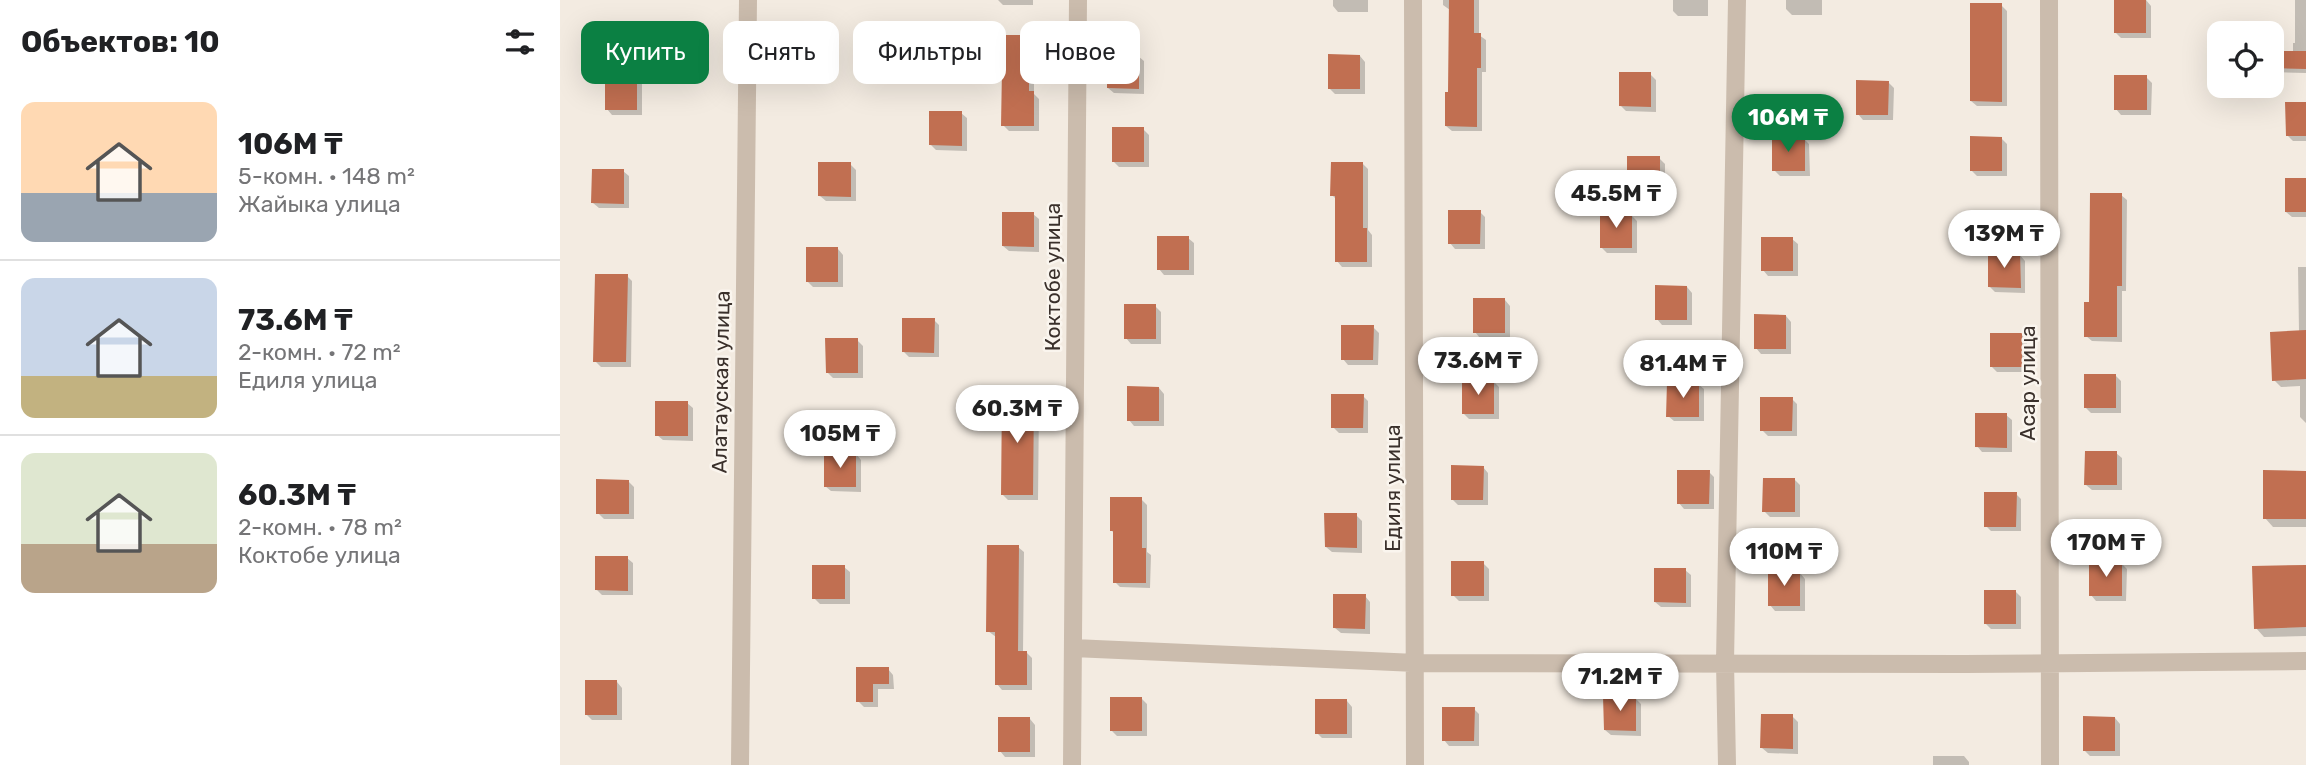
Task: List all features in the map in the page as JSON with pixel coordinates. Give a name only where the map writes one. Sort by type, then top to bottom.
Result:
[{"type":"street","name":"Алатауская улица","points":[[740,765],[748,0]]},
{"type":"street","name":"Коктобе улица","points":[[1072,765],[1079,0]]},
{"type":"street","name":"Едиля улица","points":[[1413,0],[1415,765]]},
{"type":"street","points":[[1727,765],[1725,662],[1737,0]]},
{"type":"street","name":"Асар улица","points":[[2049,0],[2052,662],[2050,765]]},
{"type":"street","points":[[1073,648],[1416,663],[1965,664],[2306,661]]},
{"type":"building","points":[[1449,0],[1474,0],[1474,33],[1481,33],[1481,68],[1477,68],[1477,127],[1445,126]]},
{"type":"building","points":[[2114,0],[2146,0],[2146,33],[2114,33]]},
{"type":"building","points":[[1970,3],[2002,3],[2002,102],[1970,101]]},
{"type":"building","points":[[1006,35],[1020,35],[1020,84],[1029,84],[1029,91],[1034,91],[1034,126],[1001,126],[1002,84],[1006,84]]},
{"type":"building","points":[[2284,51],[2306,51],[2306,69],[2284,68]]},
{"type":"building","points":[[1328,54],[1360,55],[1360,89],[1328,89]]},
{"type":"building","points":[[1619,72],[1651,72],[1651,107],[1619,106]]},
{"type":"building","points":[[2114,75],[2147,75],[2147,110],[2114,110]]},
{"type":"building","points":[[1856,80],[1889,81],[1888,115],[1856,115]]},
{"type":"building","points":[[605,84],[637,84],[637,110],[605,110]]},
{"type":"building","points":[[1107,84],[1139,84],[1139,89],[1107,88]]},
{"type":"building","points":[[2285,102],[2306,102],[2306,136],[2286,136]]},
{"type":"building","points":[[929,111],[962,111],[962,146],[929,145]]},
{"type":"building","points":[[1112,127],[1144,127],[1144,162],[1112,162]]},
{"type":"building","points":[[1970,136],[2002,137],[2002,171],[1970,171]]},
{"type":"building","points":[[1772,137],[1805,137],[1805,171],[1772,171]]},
{"type":"building","points":[[1627,156],[1660,156],[1660,191],[1627,191]]},
{"type":"building","points":[[818,162],[851,162],[851,197],[818,196]]},
{"type":"building","points":[[1331,162],[1363,162],[1363,228],[1367,228],[1367,262],[1335,262],[1335,196],[1330,196]]},
{"type":"building","points":[[592,169],[624,169],[624,204],[591,203]]},
{"type":"building","points":[[2285,178],[2306,178],[2306,212],[2285,212]]},
{"type":"building","points":[[2090,193],[2122,193],[2122,286],[2117,286],[2117,337],[2084,337],[2084,302],[2089,302]]},
{"type":"building","points":[[1448,210],[1481,210],[1480,244],[1448,244]]},
{"type":"building","points":[[1002,212],[1034,212],[1034,247],[1002,246]]},
{"type":"building","points":[[1600,213],[1632,213],[1632,248],[1600,248]]},
{"type":"building","points":[[1157,236],[1189,236],[1189,270],[1157,270]]},
{"type":"building","points":[[1761,237],[1793,237],[1793,271],[1761,271]]},
{"type":"building","points":[[806,247],[838,247],[838,282],[806,282]]},
{"type":"building","points":[[1988,253],[2020,253],[2021,288],[1988,287]]},
{"type":"building","points":[[595,274],[628,274],[626,362],[593,362]]},
{"type":"building","points":[[1655,285],[1687,286],[1687,320],[1655,320]]},
{"type":"building","points":[[1473,298],[1505,298],[1505,333],[1473,333]]},
{"type":"building","points":[[1124,304],[1156,304],[1156,339],[1124,339]]},
{"type":"building","points":[[1754,314],[1786,315],[1786,349],[1754,349]]},
{"type":"building","points":[[902,318],[935,318],[934,353],[902,352]]},
{"type":"building","points":[[1341,325],[1374,325],[1373,360],[1341,360]]},
{"type":"building","points":[[2306,330],[2306,379],[2272,381],[2270,332]]},
{"type":"building","points":[[1990,333],[2022,333],[2022,367],[1990,367]]},
{"type":"building","points":[[825,338],[858,338],[858,373],[826,373]]},
{"type":"building","points":[[2084,374],[2116,374],[2116,408],[2084,408]]},
{"type":"building","points":[[1462,380],[1494,380],[1494,414],[1462,414]]},
{"type":"building","points":[[1667,382],[1699,382],[1699,417],[1666,417]]},
{"type":"building","points":[[1127,386],[1159,387],[1159,421],[1127,421]]},
{"type":"building","points":[[1331,394],[1364,394],[1363,428],[1331,428]]},
{"type":"building","points":[[1002,396],[1034,396],[1033,495],[1001,495]]},
{"type":"building","points":[[1760,397],[1793,397],[1792,431],[1760,431]]},
{"type":"building","points":[[655,401],[688,401],[688,436],[655,436]]},
{"type":"building","points":[[1975,413],[2007,413],[2007,448],[1975,447]]},
{"type":"building","points":[[2085,451],[2117,451],[2117,485],[2084,485]]},
{"type":"building","points":[[824,452],[856,452],[856,487],[824,487]]},
{"type":"building","points":[[1451,465],[1484,466],[1483,500],[1451,500]]},
{"type":"building","points":[[1677,470],[1710,470],[1709,504],[1677,504]]},
{"type":"building","points":[[2263,470],[2306,471],[2306,519],[2263,519]]},
{"type":"building","points":[[1763,478],[1795,478],[1795,512],[1762,512]]},
{"type":"building","points":[[596,479],[629,480],[629,514],[596,514]]},
{"type":"building","points":[[1984,492],[2017,492],[2016,527],[1984,527]]},
{"type":"building","points":[[1110,497],[1142,497],[1142,548],[1146,548],[1146,583],[1113,583]]},
{"type":"building","points":[[1324,513],[1357,513],[1357,548],[1325,547]]},
{"type":"building","points":[[987,545],[1019,545],[1018,651],[1027,651],[1027,685],[995,685],[995,632],[986,632]]},
{"type":"building","points":[[595,556],[628,556],[628,591],[595,590]]},
{"type":"building","points":[[1451,561],[1484,561],[1484,596],[1451,596]]},
{"type":"building","points":[[2089,562],[2122,562],[2122,596],[2089,596]]},
{"type":"building","points":[[812,565],[845,565],[845,599],[812,599]]},
{"type":"building","points":[[2306,565],[2306,627],[2254,629],[2252,566]]},
{"type":"building","points":[[1654,568],[1686,568],[1686,603],[1654,602]]},
{"type":"building","points":[[1768,571],[1800,571],[1800,606],[1768,606]]},
{"type":"building","points":[[1984,590],[2016,590],[2016,624],[1984,624]]},
{"type":"building","points":[[1333,594],[1366,594],[1365,629],[1333,628]]},
{"type":"building","points":[[856,667],[889,667],[889,684],[873,684],[873,702],[856,702]]},
{"type":"building","points":[[585,680],[617,680],[617,715],[585,715]]},
{"type":"building","points":[[1603,696],[1636,696],[1636,731],[1604,730]]},
{"type":"building","points":[[1110,697],[1142,697],[1142,731],[1110,731]]},
{"type":"building","points":[[1315,699],[1347,699],[1347,734],[1315,734]]},
{"type":"building","points":[[1442,707],[1475,707],[1474,741],[1442,741]]},
{"type":"building","points":[[1761,714],[1793,714],[1793,749],[1760,748]]},
{"type":"building","points":[[2083,716],[2115,717],[2115,751],[2083,751]]},
{"type":"building","points":[[998,717],[1030,717],[1030,752],[998,752]]}]
